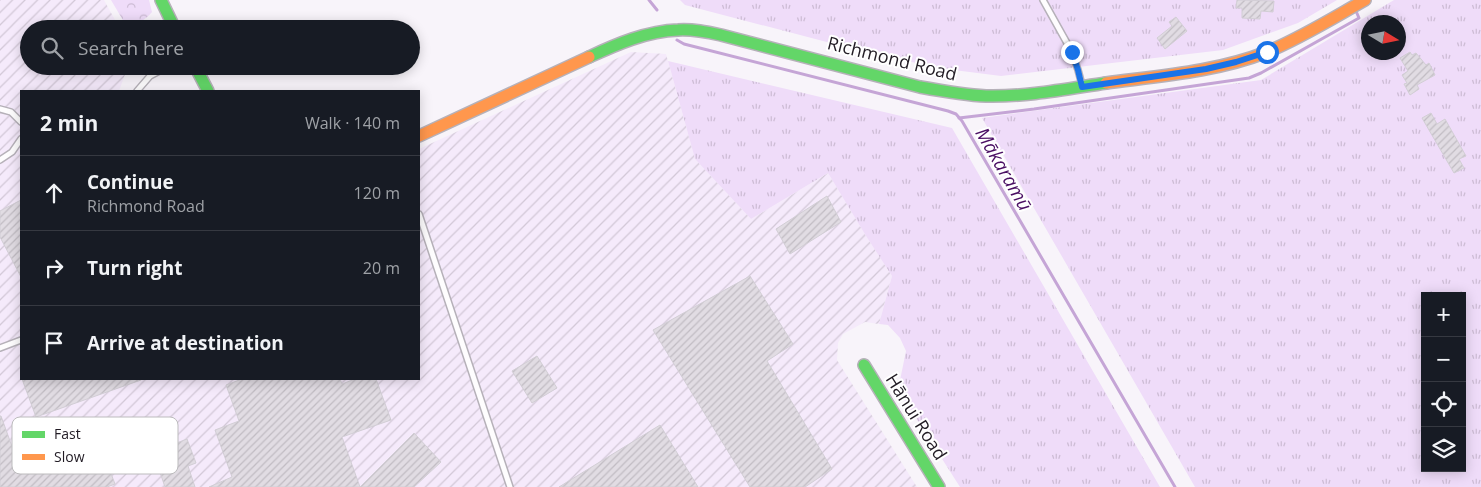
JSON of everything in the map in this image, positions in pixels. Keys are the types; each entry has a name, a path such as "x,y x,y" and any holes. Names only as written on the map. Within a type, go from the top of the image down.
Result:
{"street":[{"path":"161,0 171,20"},
{"name":"Richmond Road","path":"420,136 613,46 643,36 673,30 688,30 740,39 920,87 953,93 1005,96 1036,94 1206,69 1236,62 1267,52 1294,40 1365,0"},
{"path":"200,75 208,90"},
{"name":"Hānui Road","path":"864,365 939,487"}],"lane":[{"path":"1043,0 1072,52 1082,87"},
{"path":"138,90 152,75"},
{"path":"0,109 11,112 20,121"},
{"path":"0,160 12,152 20,140"},
{"path":"420,217 510,487"},
{"path":"0,348 20,340"}],"shaded area":[{"path":"0,0 104,0 115,20 20,20 20,75 125,75 119,90 20,90 20,380 420,380 420,149 631,52 666,54 695,159 751,219 828,173 892,276 879,324 865,322 843,334 838,343 837,360 917,487 0,487"}],"green space":[{"path":"111,0 149,0 152,12 146,18 143,20 123,20"},
{"path":"680,0 1337,0 1298,23 1223,50 1001,76 938,68 842,46 685,5"},
{"path":"1394,0 1481,0 1481,487 1195,487 982,118 1261,80 1361,20 1361,60 1406,60 1406,15 1369,15"},
{"path":"668,61 952,128 1160,487 960,487 898,390 906,351 900,338 888,325 879,324 892,276 828,173 751,219 695,159"}],"building":[{"path":"1237,0 1274,1 1273,12 1261,11 1260,19 1242,18 1242,8 1236,8"},
{"path":"1176,17 1187,31 1165,49 1157,38 1172,26 1169,22"},
{"path":"1410,52 1412,55 1416,53 1426,65 1429,63 1435,75 1417,85 1419,89 1410,95 1404,84 1407,83 1402,75 1408,71 1401,60 1406,60 1406,54"},
{"path":"1431,113 1437,124 1445,119 1466,156 1459,159 1464,168 1454,173 1422,118"},
{"path":"827,196 841,222 790,254 776,229"},
{"path":"20,201 20,275 0,237 0,211"},
{"path":"750,276 793,344 767,361 832,469 805,487 750,487 653,330"},
{"path":"537,356 557,388 532,403 512,371"},
{"path":"22,380 141,380 36,417"},
{"path":"239,380 340,380 342,384 352,380 376,380 391,420 342,437 360,487 209,487 232,477 215,430 239,421 226,385"},
{"path":"0,416 12,447 12,474 111,474 115,484 107,487 0,487"},
{"path":"660,425 698,487 559,487"},
{"path":"414,433 441,462 414,487 360,487"},
{"path":"187,439 196,463 188,466 195,487 165,487 161,474 178,474 178,442"}],"waterway":[{"name":"Mākaramū","path":"649,0 657,10"},
{"path":"959,118 1249,78 1359,18 1356,11"},
{"name":"Mākaramū","path":"677,40 684,44 956,114 962,121 1175,487"}],"traffic: fast":[{"path":"161,0 171,20"},
{"path":"589,57 621,43 655,33 689,30 721,35 920,87 961,94 986,96 1016,95 1106,83"},
{"path":"200,75 207,90"},
{"path":"864,365 939,487"}],"traffic: slow":[{"path":"1106,83 1208,69 1248,59 1317,28 1365,0"},
{"path":"420,136 589,57"}],"route":[{"path":"1072,52 1082,87 1206,69 1267,52"}]}
